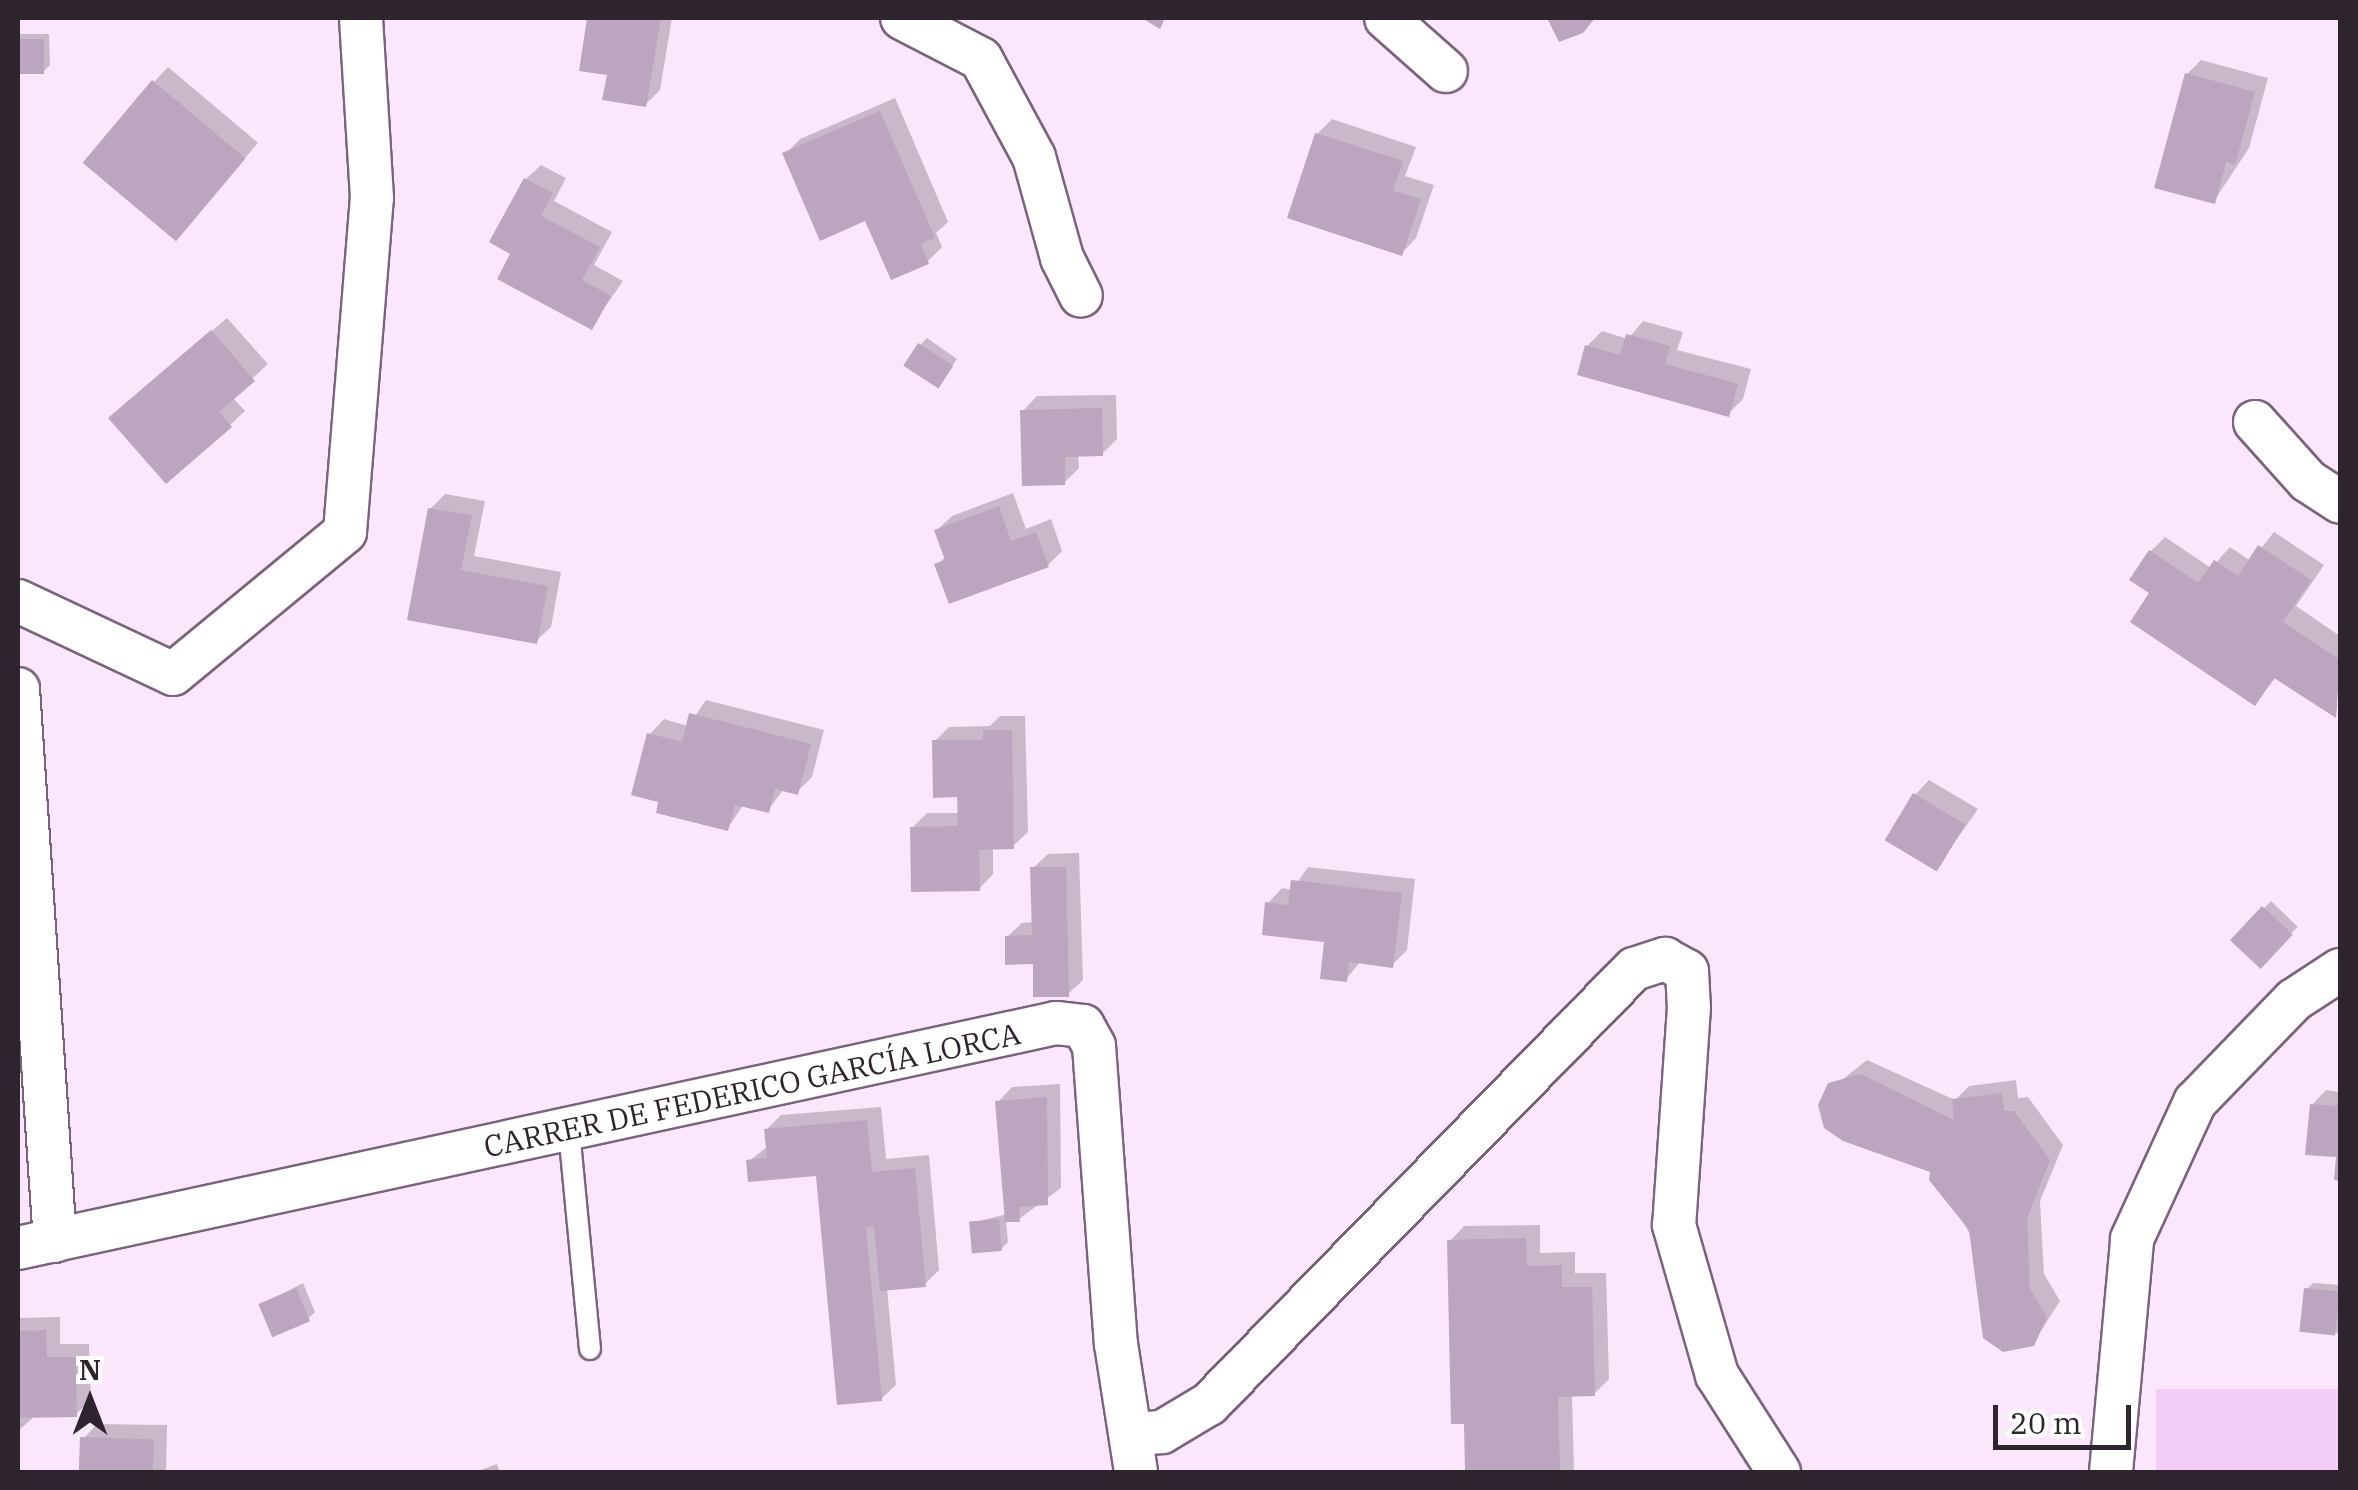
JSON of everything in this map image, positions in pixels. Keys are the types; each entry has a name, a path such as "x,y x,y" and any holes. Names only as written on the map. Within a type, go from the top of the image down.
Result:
{"street":[{"path":"18,601 173,674 345,532 372,198 361,18"},
{"path":"902,18 982,59 1034,157 1062,258 1081,296"},
{"path":"1386,18 1446,71"},
{"path":"2254,422 2308,481 2340,502"},
{"path":"18,689 36,1244"},
{"name":"CARRER DE FEDERICO GARCÍA LORCA","path":"36,1244 1056,1023 1083,1026 1094,1046 1116,1344 1134,1453 1209,1404 1634,969 1665,959 1687,972 1689,1006 1674,1225 1717,1376 1779,1472"},
{"path":"2111,1472 2132,1239 2195,1102 2294,1000 2340,970"}],"lane":[{"path":"569,1131 590,1350"}],"shaded area":[{"path":"2156,1389 2340,1389 2340,1472 2156,1472"}],"building":[{"path":"587,18 661,18 646,107 602,100 607,75 579,71"},
{"path":"1142,18 1165,18 1160,29"},
{"path":"1547,18 1595,18 1583,33 1559,42"},
{"path":"18,39 44,39 44,74 18,74"},
{"path":"2185,73 2255,92 2235,165 2226,162 2215,204 2154,188"},
{"path":"152,80 245,158 176,241 83,163"},
{"path":"880,111 935,238 921,244 929,264 891,280 865,221 820,241 782,153"},
{"path":"1315,133 1403,161 1393,191 1421,199 1402,256 1287,218"},
{"path":"524,178 553,193 541,216 600,247 582,280 611,296 592,330 497,279 510,254 489,242"},
{"path":"211,330 255,381 219,412 232,427 166,484 108,418"},
{"path":"1626,334 1670,346 1665,364 1738,384 1729,417 1577,375 1585,345 1620,355"},
{"path":"918,343 953,366 939,389 903,366"},
{"path":"1102,408 1103,456 1065,457 1065,485 1022,486 1020,410"},
{"path":"999,506 1011,541 1036,532 1049,567 949,604 934,564 945,560 934,530"},
{"path":"428,508 472,515 461,570 548,586 537,644 407,620"},
{"path":"2258,545 2311,580 2283,622 2340,660 2336,718 2274,678 2255,706 2130,622 2149,593 2129,580 2149,550 2198,583 2214,560 2238,576"},
{"path":"689,713 811,744 798,795 775,789 769,813 735,805 728,831 656,813 658,802 631,795 647,733 682,742"},
{"path":"983,730 1012,730 1014,849 979,850 980,891 911,892 910,827 958,826 957,797 933,798 932,740 983,740"},
{"path":"1913,793 1965,824 1937,872 1885,840"},
{"path":"1030,867 1066,867 1069,997 1033,997 1033,964 1005,965 1005,936 1032,935"},
{"path":"1291,880 1402,893 1393,968 1349,962 1347,982 1320,979 1324,942 1262,935 1265,902 1288,905"},
{"path":"2262,906 2293,935 2261,969 2230,940"},
{"path":"1861,1074 1954,1120 1952,1099 2002,1093 2004,1111 2014,1111 2050,1160 2027,1218 2030,1289 2047,1317 2034,1346 2003,1352 1983,1338 1969,1230 1929,1180 1930,1172 1843,1141 1824,1128 1818,1105 1828,1083"},
{"path":"1047,1097 1048,1205 1019,1207 1020,1222 1005,1222 995,1101"},
{"path":"2338,1098 2340,1181 2334,1180 2336,1157 2305,1155 2310,1104 2337,1106"},
{"path":"867,1120 872,1172 915,1168 926,1287 880,1291 874,1226 866,1227 882,1401 837,1405 816,1176 748,1182 746,1160 767,1158 764,1129"},
{"path":"999,1219 1002,1251 972,1253 969,1222"},
{"path":"1526,1238 1527,1266 1562,1265 1562,1287 1592,1287 1595,1396 1558,1397 1560,1472 1465,1472 1464,1424 1451,1424 1447,1240"},
{"path":"296,1288 310,1321 272,1337 258,1304"},
{"path":"2304,1288 2340,1292 2335,1336 2299,1332"},
{"path":"46,1330 47,1357 76,1357 77,1417 18,1418 18,1331"},
{"path":"80,1437 154,1440 153,1472 79,1472"}]}
